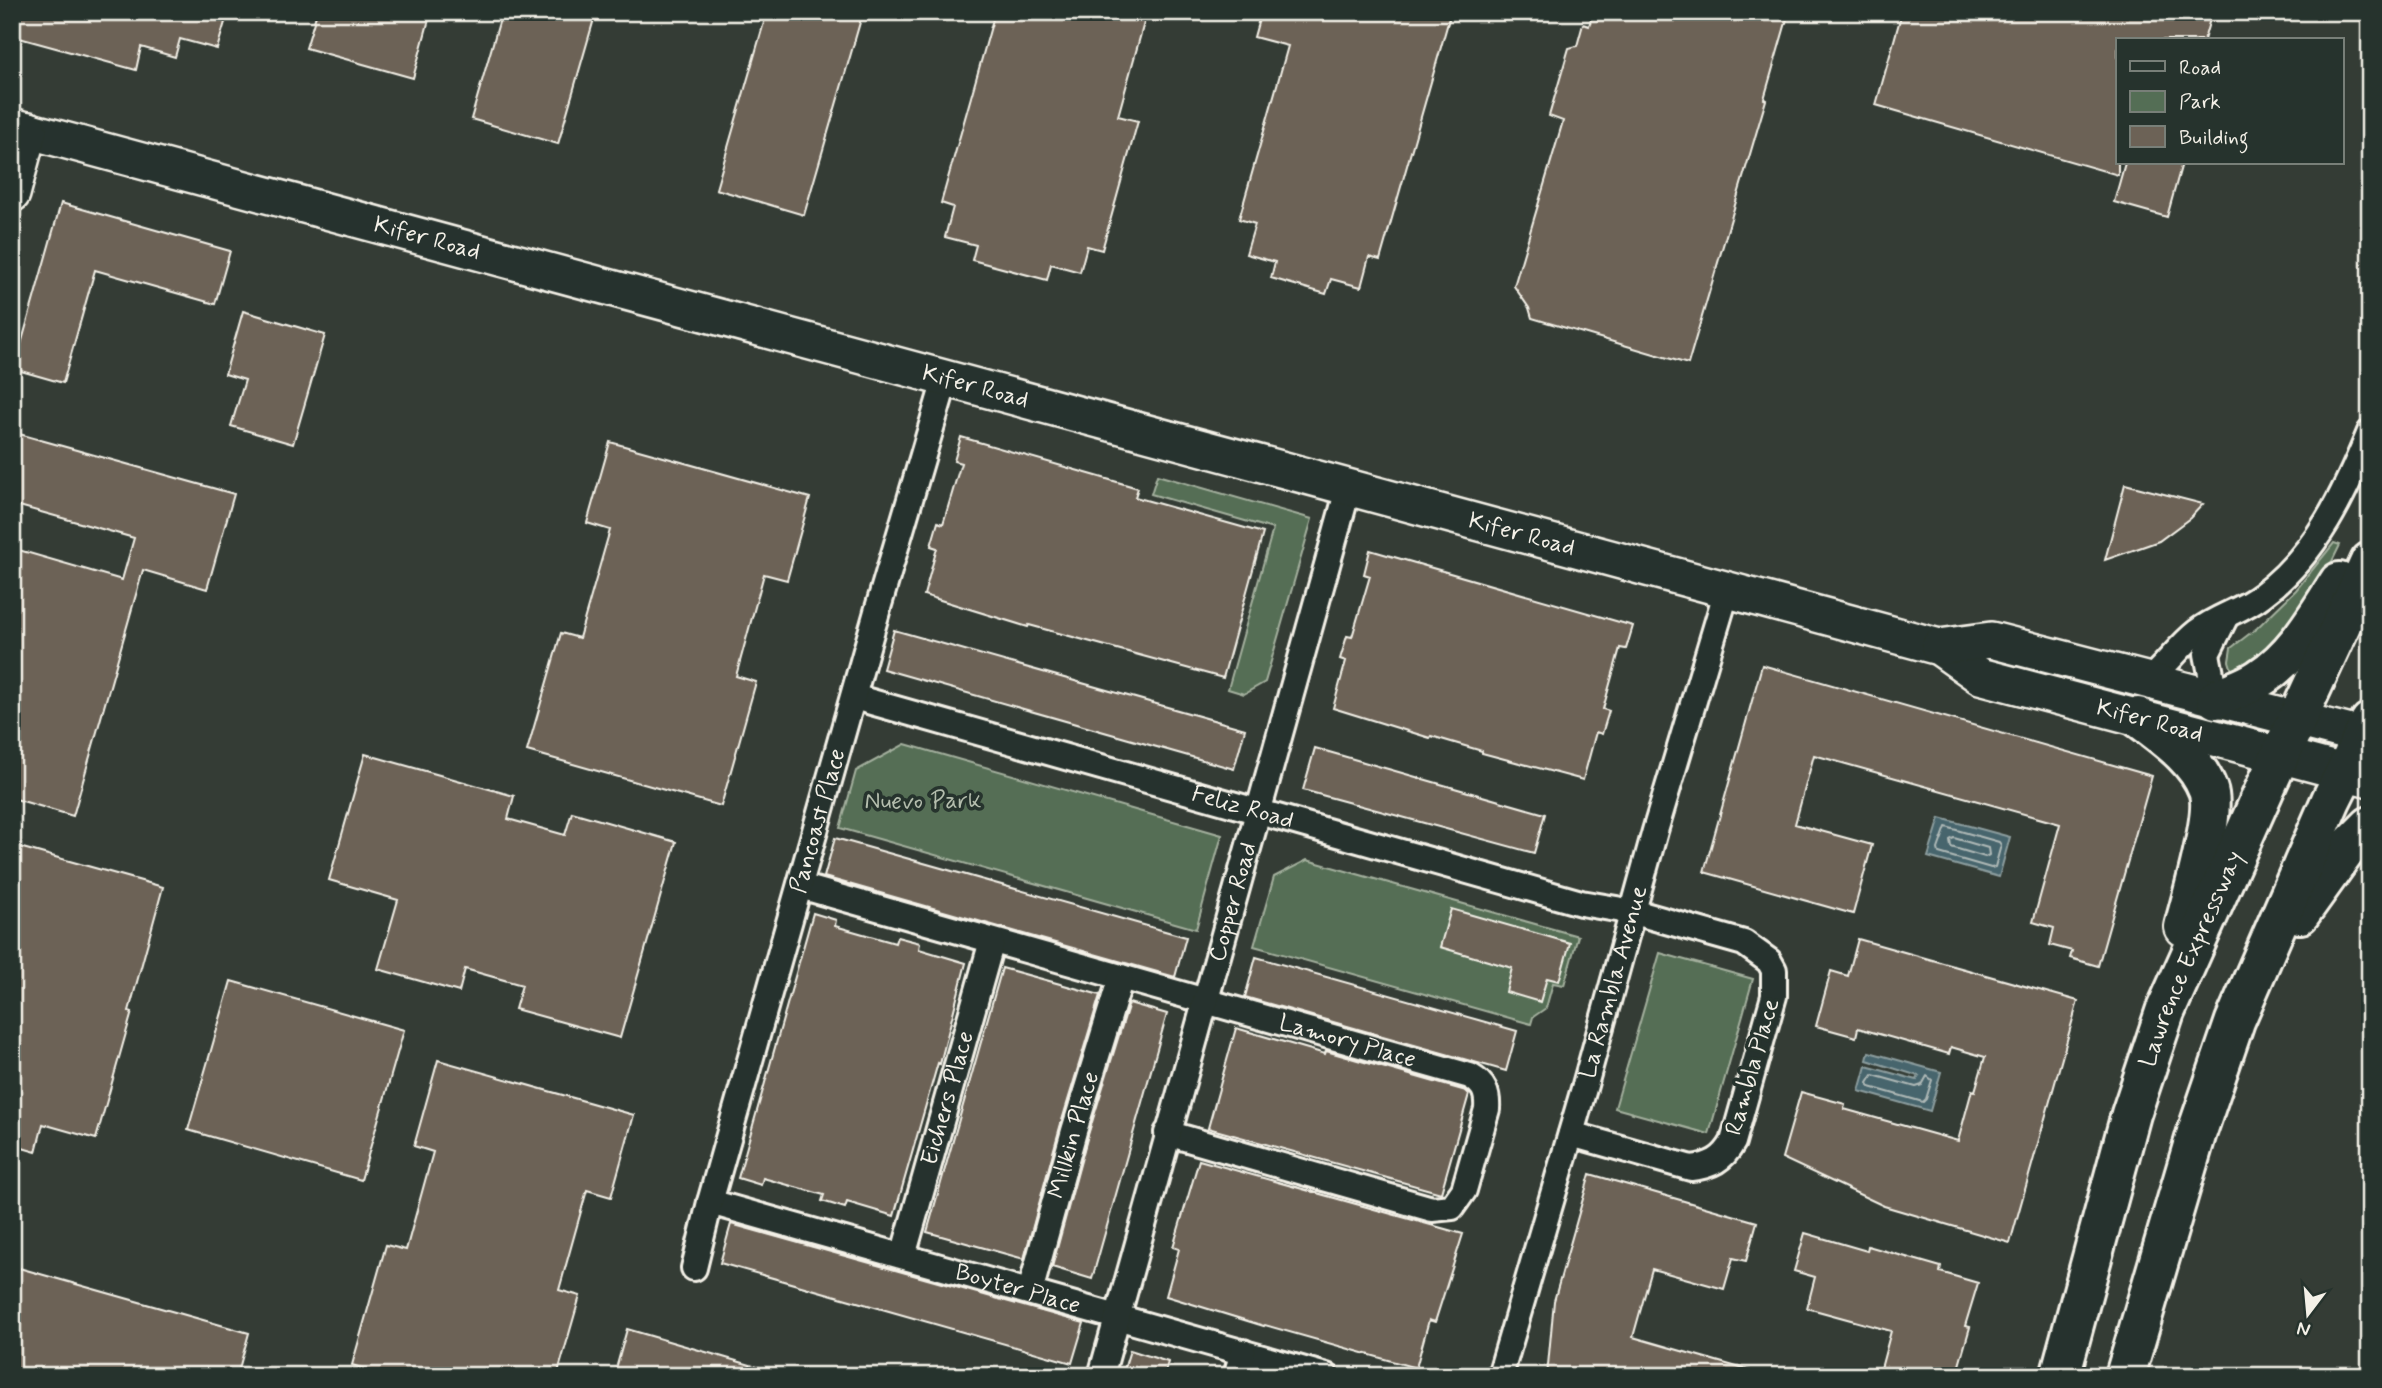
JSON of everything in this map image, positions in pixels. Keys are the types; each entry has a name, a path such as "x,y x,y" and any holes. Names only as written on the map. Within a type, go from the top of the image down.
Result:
{"highway":[{"path":"2216,699 2260,678 2282,661 2303,636 2370,537"},
{"name":"Lawrence Expressway","path":"2060,1376 2131,1114 2165,1012 2296,719 2370,562"},
{"path":"2138,717 2174,745 2200,772 2210,793 2209,821 2165,1012"},
{"path":"2125,1376 2197,1132 2235,1021 2357,775 2368,732"},
{"path":"2235,1021 2312,894 2346,850 2370,826"}],"main road":[{"path":"12,194 20,128"},
{"name":"Kifer Road","path":"20,128 1939,647 1980,676 2357,775"},
{"name":"Kifer Road","path":"1939,647 1991,640 2296,719 2368,732"}],"street":[{"name":"Pancoast Place","path":"694,1268 710,1202 946,377"},
{"path":"2148,681 2199,630 2241,610 2261,596 2304,556 2346,490 2370,432"},
{"name":"Copper Road","path":"1101,1376 1349,486"},
{"name":"La Rambla Avenue","path":"1500,1376 1727,590"},
{"path":"2216,699 2207,654 2226,616"},
{"name":"Feliz Road","path":"854,697 1581,903 1634,912"},
{"name":"Lamory Place","path":"800,886 1470,1076 1485,1088 1487,1109 1464,1190 1452,1207 1432,1209 1167,1133"},
{"name":"Rambla Place","path":"1571,1134 1691,1168 1705,1167 1717,1162 1727,1153 1737,1129 1774,996 1774,970 1769,961 1744,943 1634,912"},
{"name":"Eichers Place","path":"903,1256 992,941"},
{"name":"Millkin Place","path":"1030,1292 1074,1130 1121,977"},
{"name":"Boyter Place","path":"710,1202 1116,1317 1240,1364 1326,1376"}],"green space":[{"path":"1157,475 1312,519 1265,682 1244,694 1228,689 1273,529 1151,494"},
{"path":"2334,543 2340,545 2319,588 2278,647 2233,674 2229,661 2231,648 2257,628 2296,590"},
{"name":"Nuevo Park","path":"905,744 1222,835 1196,929 840,828 856,771"},
{"path":"1307,860 1578,936 1564,985 1553,983 1546,1008 1533,1017 1531,1024 1254,946 1274,877"},
{"path":"1660,953 1753,979 1709,1134 1615,1108"}],"water":[{"path":"1940,818 2010,837 1999,877 1928,857"},
{"path":"1869,1052 1941,1072 1930,1111 1859,1091 1866,1066 1917,1080 1919,1076 1867,1060"}],"building":[{"path":"12,12 228,12 217,49 180,39 175,57 141,47 136,70 12,36"},
{"path":"317,12 431,12 413,78 306,48"},
{"path":"502,12 596,12 558,144 471,119"},
{"path":"767,12 863,12 804,215 716,189"},
{"path":"995,12 1147,12 1118,116 1138,121 1102,250 1087,246 1080,272 1051,264 1047,280 972,260 976,245 945,237 953,207 941,203"},
{"path":"1261,12 1451,12 1380,260 1369,257 1361,287 1331,279 1326,294 1271,278 1275,262 1246,254 1255,224 1239,219 1288,46 1254,37"},
{"path":"1593,12 1789,12 1764,99 1766,100 1688,364 1532,318 1529,308 1514,286 1563,121 1549,116 1569,48 1577,46 1583,24 1589,26"},
{"path":"1902,12 2212,12 2205,38 2116,38 2118,175 1876,105"},
{"path":"2125,164 2182,164 2167,217 2114,202"},
{"path":"61,203 230,251 215,304 95,270 63,383 14,369"},
{"path":"243,311 325,335 293,444 231,426 245,380 225,374"},
{"path":"12,432 234,494 207,589 143,570 73,816 12,798 12,548 122,580 134,538 12,504"},
{"path":"961,437 1138,488 1135,497 1263,533 1223,678 1029,625 1028,627 924,595 937,548 931,546 938,522 943,524 961,463 954,461"},
{"path":"610,442 810,498 787,580 764,574 736,676 756,682 721,806 527,751 561,633 579,638 610,530 587,523"},
{"path":"2125,484 2203,504 2190,518 2159,541 2105,560"},
{"path":"1370,550 1633,626 1626,649 1620,648 1603,709 1609,711 1602,734 1596,732 1583,780 1333,708 1346,661 1340,659 1347,636 1352,637 1370,576 1364,574"},
{"path":"894,630 1245,729 1234,769 883,669"},
{"path":"1762,665 2152,776 2098,966 2070,958 2072,951 2050,945 2054,928 2033,922 2060,824 1814,755 1795,824 1872,845 1853,914 1704,872"},
{"path":"1315,748 1545,814 1534,853 1303,790"},
{"path":"365,754 514,796 508,819 565,835 572,812 676,842 620,1038 515,1009 522,985 465,969 459,992 378,969 398,900 329,880"},
{"path":"835,838 1186,937 1175,977 824,877"},
{"path":"12,845 163,887 129,1011 132,1012 96,1139 43,1124 36,1152 12,1145"},
{"path":"1451,909 1570,943 1559,981 1547,978 1540,1002 1506,992 1512,968 1440,947"},
{"path":"813,913 836,920 835,926 895,943 897,937 920,943 919,949 966,963 940,1064 938,1063 894,1216 847,1202 845,1208 822,1201 824,1195 763,1178 761,1185 738,1178"},
{"path":"1858,939 2078,1001 2010,1243 1884,1206 1782,1158 1801,1092 1845,1104 1844,1109 1958,1141 1972,1090 1975,1091 1985,1057 1951,1047 1949,1054 1858,1028 1856,1037 1816,1026 1831,971 1848,976"},
{"path":"1256,957 1517,1031 1506,1071 1245,997"},
{"path":"1002,968 1100,995 1024,1259 927,1232"},
{"path":"231,981 404,1030 361,1180 188,1130"},
{"path":"1129,1003 1167,1014 1092,1279 1052,1267 1088,1135"},
{"path":"1236,1028 1466,1091 1469,1094 1441,1193 1208,1128"},
{"path":"438,1060 634,1115 611,1197 587,1190 559,1290 580,1296 557,1376 388,1376 352,1365 386,1245 406,1250 433,1152 414,1146"},
{"path":"1199,1160 1463,1234 1435,1322 1429,1320 1416,1368 1166,1296 1179,1249 1173,1247"},
{"path":"1590,1174 1757,1222 1746,1261 1733,1258 1724,1289 1652,1269 1633,1337 1751,1371 1750,1376 1547,1376 1554,1301"},
{"path":"731,1224 1084,1323 1072,1363 720,1263"},
{"path":"1805,1233 1867,1251 1868,1246 1941,1267 1940,1272 1978,1283 1965,1326 1970,1327 1956,1376 1879,1376 1891,1331 1807,1308 1815,1277 1794,1271"},
{"path":"12,1266 249,1333 237,1376 12,1376"},
{"path":"627,1329 771,1371 771,1376 614,1376"},
{"path":"1130,1350 1168,1362 1164,1376 1122,1376"}]}
